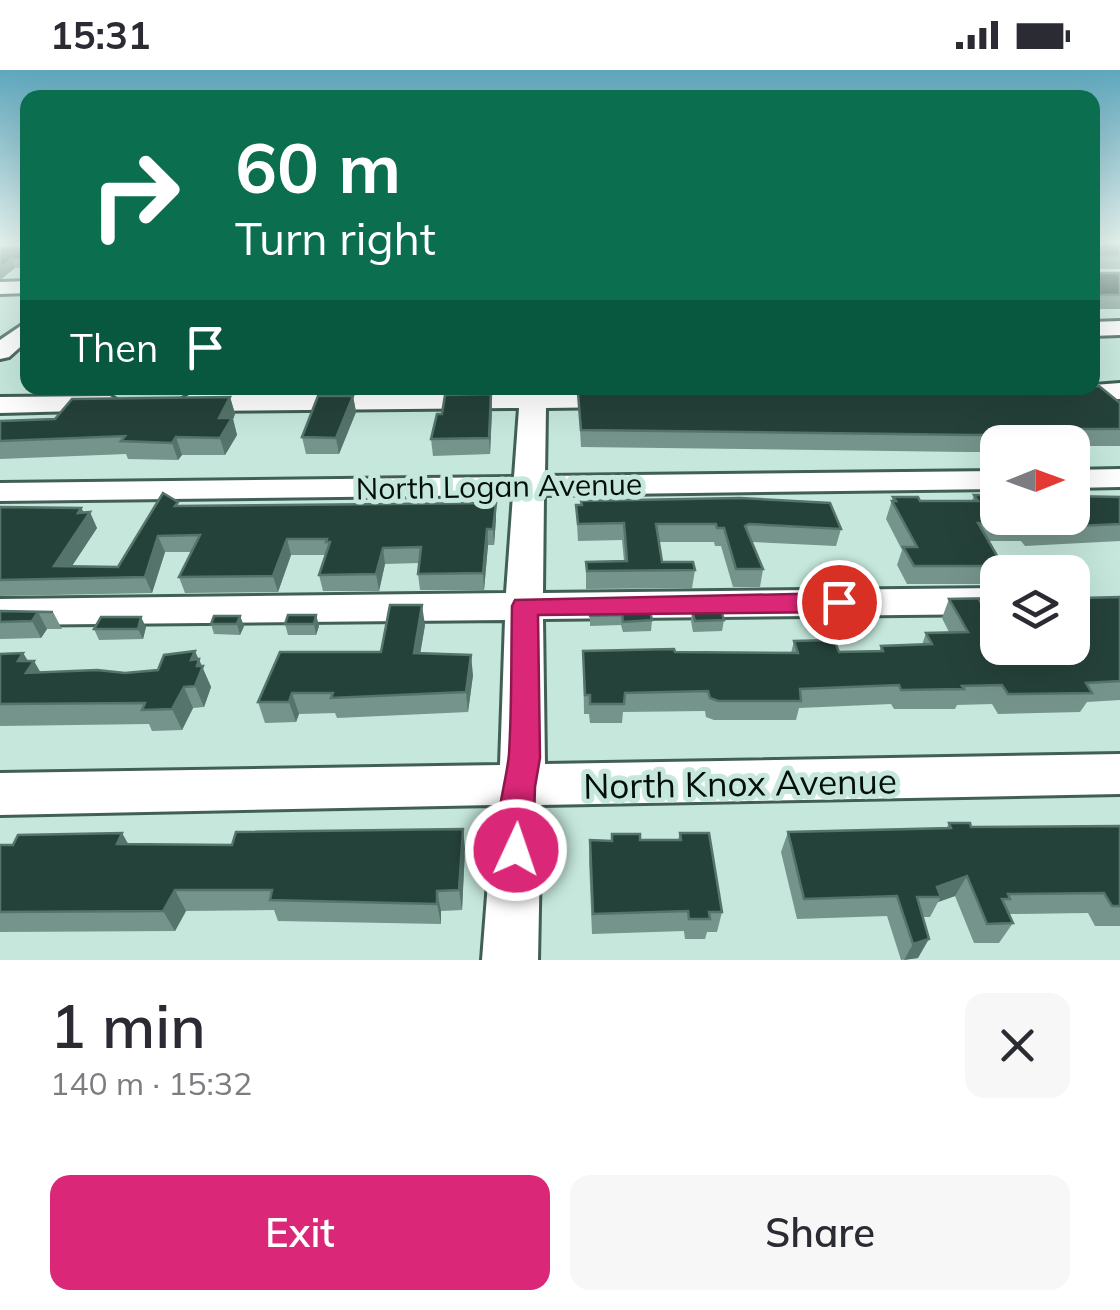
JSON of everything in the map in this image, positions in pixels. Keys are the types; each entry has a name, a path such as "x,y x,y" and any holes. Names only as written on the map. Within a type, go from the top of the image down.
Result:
{"street":[{"path":"0,405 494,395"},
{"path":"510,960 518,787 524,758 524,606 533,395"},
{"path":"564,395 656,398"},
{"path":"1090,479 1120,478"},
{"name":"North Logan Avenue","path":"0,492 980,480"},
{"path":"0,612 980,601"},
{"name":"North Knox Avenue","path":"0,794 1120,774"}],"building":[{"path":"1100,286 1120,286 1120,295 1100,295"},
{"path":"1100,387 1120,403 1120,429 1090,429 1090,425 980,425 980,435 581,430 578,395 1100,395"},
{"path":"445,395 491,395 489,438 431,439 437,414 442,414"},
{"path":"318,396 353,396 336,438 302,437"},
{"path":"230,397 219,418 232,418 220,438 176,437 172,443 121,441 125,436 0,441 0,421 55,419 72,399"},
{"path":"163,493 178,502 175,506 496,503 493,529 487,529 483,573 418,574 421,547 383,548 376,574 319,575 330,542 287,539 273,576 179,577 200,535 158,536 145,577 0,580 0,507 81,508 78,513 90,512 54,566 118,567"},
{"path":"974,495 980,495 980,535 985,535 997,555 980,555 980,566 914,566 903,547 917,547 893,497 978,501"},
{"path":"1090,496 1120,497 1120,524 1090,525"},
{"path":"740,498 830,503 841,529 749,524 745,526 763,569 736,569 724,528 717,528 716,524 656,524 662,562 693,562 695,570 587,571 586,562 627,561 624,523 578,524 576,505 582,505 581,501"},
{"path":"1120,597 1120,681 1086,683 1092,693 1008,694 1002,685 962,686 964,689 901,690 899,685 800,689 801,701 718,701 710,698 708,691 625,693 624,704 590,704 590,695 585,695 583,651 798,653 794,641 834,640 839,652 883,651 881,646 932,644 926,633 968,632 949,599 980,598 980,665 1090,665 1090,598"},
{"path":"390,605 422,605 414,653 471,655 466,692 331,698 333,693 292,693 289,702 258,702 280,652 381,652"},
{"path":"721,610 724,620 695,621 692,611"},
{"path":"0,611 53,612 38,612 32,621 0,622"},
{"path":"650,611 652,620 623,622 622,615 590,616 590,612"},
{"path":"288,615 316,615 314,624 285,624"},
{"path":"214,616 240,616 237,624 211,624"},
{"path":"101,617 141,617 138,629 94,629"},
{"path":"195,651 191,660 199,659 197,666 203,666 195,686 184,687 172,709 142,710 145,703 0,704 0,654 23,653 18,661 34,661 26,673 125,673 158,670 164,655"},
{"path":"949,823 970,823 971,827 1120,826 1120,906 1112,906 1104,893 1008,894 1010,899 1002,899 1013,923 987,924 967,876 937,887 941,897 917,897 929,939 913,944 897,896 804,899 788,832 951,828"},
{"path":"463,829 459,890 437,891 437,904 270,900 272,890 175,890 163,911 0,912 0,845 13,845 18,835 122,833 117,844 232,845 236,832"},
{"path":"680,833 709,833 722,912 709,912 710,919 689,919 688,911 593,914 590,840 612,841 612,834 640,834 640,840 681,840"}],"route":[{"path":"516,850 518,787 524,758 524,606 839,602"}]}
